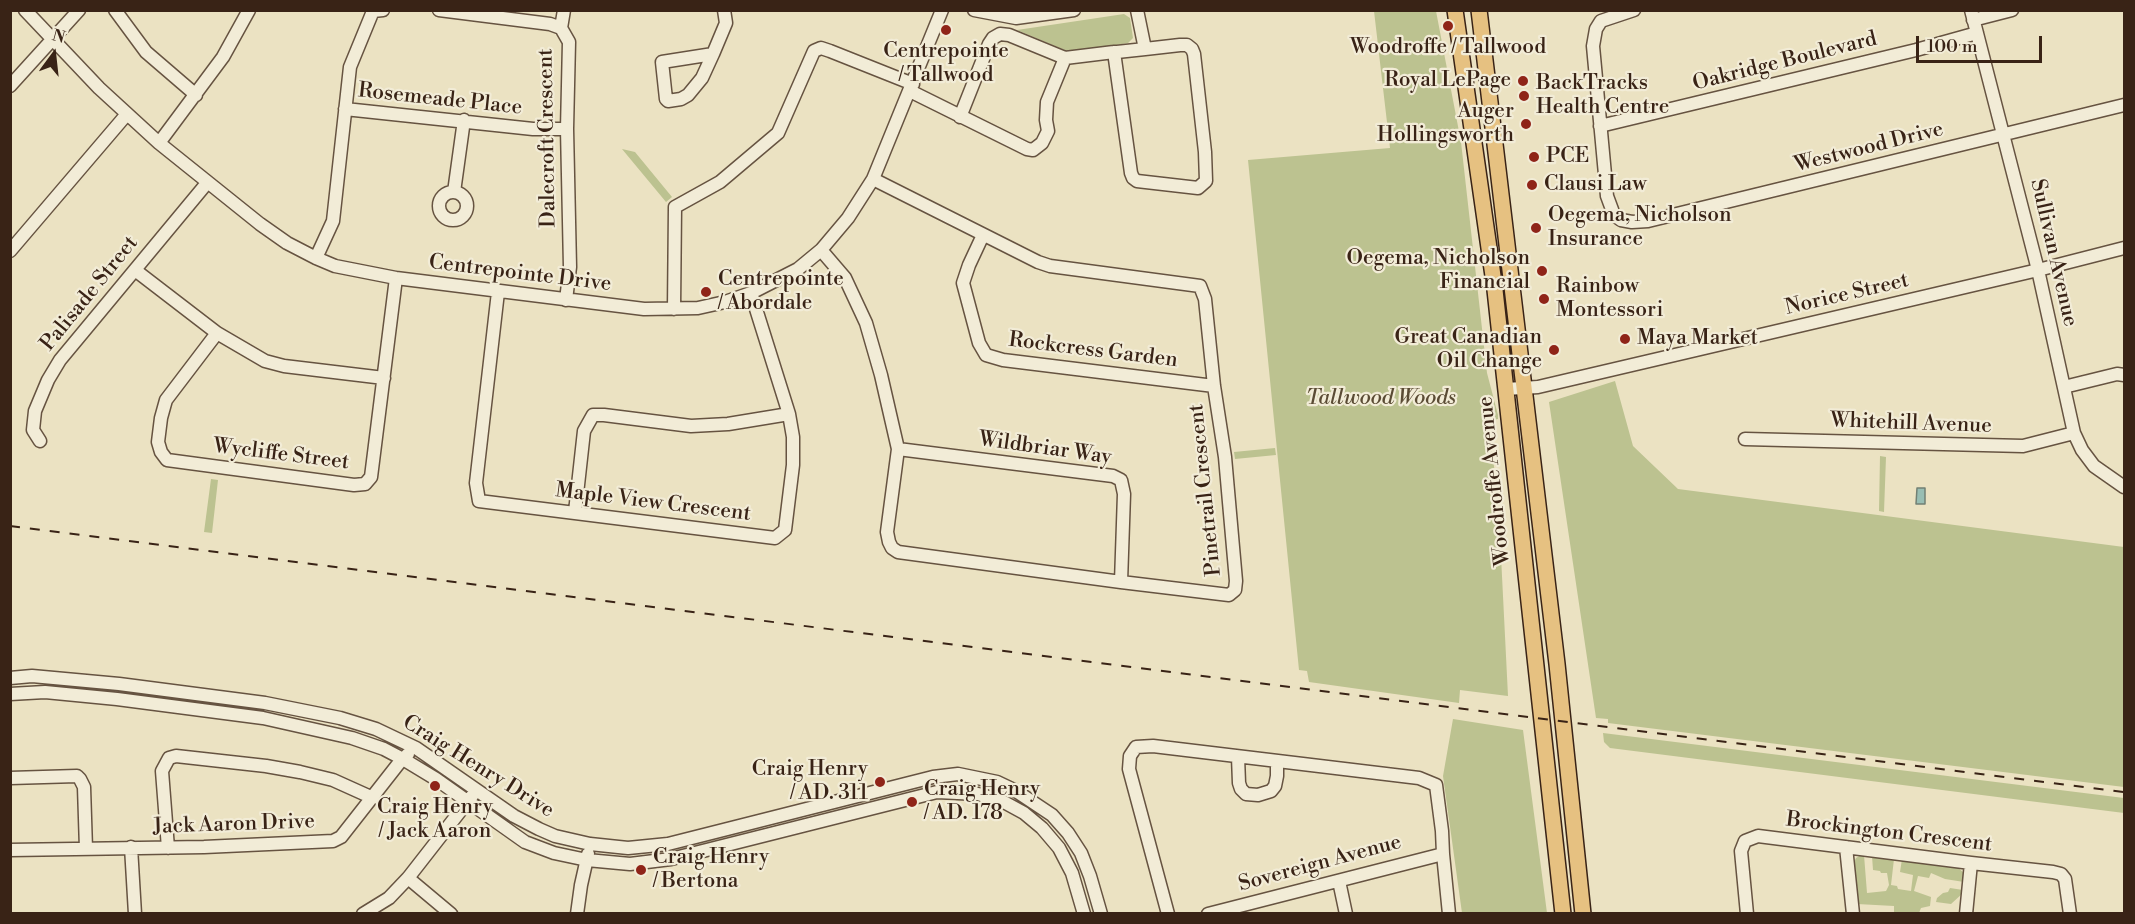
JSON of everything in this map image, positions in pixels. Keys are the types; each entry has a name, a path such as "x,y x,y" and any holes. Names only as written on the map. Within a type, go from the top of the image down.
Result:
{"main road":[{"name":"Woodroffe Avenue","path":"1455,10 1495,290 1563,914"},
{"name":"Woodroffe Avenue","path":"1479,10 1557,664 1583,914"},
{"path":"1536,665 1557,664"},
{"path":"1547,773 1568,772"}],"street":[{"name":"Centrepointe Drive","path":"25,10 127,114 159,143 278,237 315,258 335,266 396,278 644,309 674,309 716,304 751,293 798,269 821,250 848,218 873,179 942,10"},
{"path":"10,86 79,10"},
{"path":"115,10 146,52 195,95"},
{"path":"159,143 223,57 246,15 234,10"},
{"path":"315,258 333,220 350,67 373,11 383,10"},
{"name":"Dalecroft Crescent","path":"438,10 550,24 561,28 569,42 567,129 570,267 566,300"},
{"path":"561,28 564,10"},
{"path":"714,54 662,62 666,99 668,101 681,99 688,95 702,78 714,54 726,23 724,10"},
{"path":"974,10 1016,18 1074,10"},
{"path":"1137,10 1145,48"},
{"path":"1600,126 1593,46 1596,29 1601,21 1634,10"},
{"path":"1972,15 2012,10"},
{"name":"Sullivan Avenue","path":"1972,15 2038,270 2074,433 2082,450 2094,466 2124,487"},
{"name":"Oakridge Boulevard","path":"1600,126 1916,50 1977,33"},
{"path":"960,117 993,38 999,34 1009,35 1065,58 1145,48 1180,45 1192,49 1207,175 1206,181 1198,188 1137,181 1133,178 1114,52"},
{"path":"674,309 675,207 720,182 778,133 814,51 821,48 830,51 911,88 960,117 1033,150 1042,143 1048,131 1047,102 1065,58"},
{"name":"Westwood Drive","path":"1600,126 1607,196 1614,215 1632,222 1648,221 2124,105"},
{"name":"Rosemeade Place","path":"345,109 533,129 567,129"},
{"path":"10,251 127,114"},
{"path":"454,192 464,120"},
{"name":"Pinetrail Crescent","path":"821,250 845,278 866,323 881,375 898,449 887,532 889,542 898,552 1229,595 1234,590 1236,581 1225,457 1214,386 1205,298 1200,286 1050,266 983,236 873,179"},
{"name":"Palisade Street","path":"39,441 33,430 35,411 48,380 60,360 207,183"},
{"name":"Rockcress Garden","path":"983,236 963,283 979,343 986,355 1003,360 1214,386"},
{"name":"Norice Street","path":"1506,389 1538,387 2124,248"},
{"path":"135,270 218,333 265,361 284,366 384,378"},
{"name":"Wycliffe Street","path":"218,333 166,400 161,418 159,442 166,460 365,484 371,477 396,278"},
{"name":"Maple View Crescent","path":"498,292 476,483 479,501 775,538 785,531 793,465 793,437 789,414 751,293"},
{"path":"2064,387 2124,375"},
{"path":"575,512 584,431 592,415 691,426 728,424 789,414"},
{"name":"Whitehill Avenue","path":"1745,439 2023,446 2074,433"},
{"name":"Wildbriar Way","path":"898,449 1113,476 1121,480 1124,494 1121,582"},
{"name":"Craig Henry Drive","path":"10,678 32,676 120,684 265,703 340,718 376,729 416,748 514,816 539,829 555,836 591,844 628,848 668,844 933,777 958,774 997,782 1052,815 1068,833 1081,853 1101,914"},
{"name":"Craig Henry Drive","path":"10,694 45,692 74,694 263,718 352,738 384,749 403,759 436,779 525,842 554,853 587,860 630,864 671,859 937,792 978,794 1002,801 1024,813 1042,828 1059,848 1072,873 1084,914"},
{"path":"1168,914 1130,769 1130,756 1136,747 1153,746 1277,760 1419,778 1436,785 1449,914"},
{"name":"Jack Aaron Drive","path":"10,850 168,848 333,841 341,837 403,759 416,748"},
{"path":"168,848 162,771 169,758 176,756 300,772 333,780 373,798"},
{"path":"1238,757 1241,789 1246,794 1258,795 1271,791 1275,786 1277,760"},
{"path":"10,777 76,776 80,779 84,787 86,849"},
{"path":"363,914 389,898 408,879 476,790"},
{"name":"Brockington Crescent","path":"1748,914 1740,857 1745,841 1758,836 2053,872 2061,874 2066,879 2070,914"},
{"path":"578,914 581,885 591,844"},
{"path":"131,847 135,914"},
{"path":"1846,847 1853,914"},
{"name":"Sovereign Avenue","path":"1208,914 1339,881 1418,858 1443,854"},
{"path":"1966,914 1971,863"},
{"path":"408,879 451,914"},
{"path":"1339,881 1346,914"}],"green space":[{"name":"Tallwood Woods","path":"1374,11 1436,11 1461,142 1487,373 1498,415 1498,419 1488,421 1497,489 1495,491 1500,536 1508,696 1460,690 1459,703 1309,682 1307,671 1299,670 1248,160 1390,148"},
{"path":"1124,14 1130,18 1133,38 1128,43 1075,52 1067,51 1017,30"},
{"path":"622,149 635,152 672,197 666,202"},
{"path":"1615,381 1633,446 1678,489 2124,547 2124,787 1608,723 1608,719 1596,718 1549,402"},
{"path":"1275,448 1276,455 1235,459 1234,452"},
{"path":"1880,456 1886,457 1884,512 1879,511"},
{"path":"211,479 218,480 212,533 204,532"},
{"path":"1453,719 1523,730 1547,913 1462,913 1443,776"},
{"path":"1603,733 2124,798 2124,813 1610,748 1604,742"},
{"path":"1864,855 1867,893 1886,891 1889,885 1887,873 1873,870 1872,856 1894,859 1891,885 1897,886 1898,889 1911,891 1913,875 1900,872 1902,859 1956,866 1964,873 1964,882 1945,879 1931,873 1929,878 1918,876 1914,891 1931,897 1930,906 1921,908 1919,913 1894,913 1894,906 1857,904 1852,866 1856,858"},
{"path":"1950,888 1963,890 1963,893 1951,904 1936,902 1937,898 1948,892"}],"water":[{"path":"1917,488 1925,488 1925,504 1916,504"}],"railway":[{"path":"10,526 2124,792"}],"place":[{"name":"Woodroffe / Tallwood","path":"1448,26"},
{"name":"Centrepointe / Tallwood","path":"946,30"},
{"name":"Royal LePage","path":"1523,81"},
{"name":"BackTracks Health Centre","path":"1524,96"},
{"name":"Auger Hollingsworth","path":"1526,124"},
{"name":"PCE","path":"1534,157"},
{"name":"Clausi Law","path":"1532,185"},
{"name":"Oegema, Nicholson Insurance","path":"1536,228"},
{"name":"Oegema, Nicholson Financial","path":"1542,271"},
{"name":"Centrepointe / Abordale","path":"706,292"},
{"name":"Rainbow Montessori","path":"1544,299"},
{"name":"Maya Market","path":"1625,339"},
{"name":"Great Canadian Oil Change","path":"1554,350"},
{"name":"Craig Henry / AD. 311","path":"880,782"},
{"name":"Craig Henry / Jack Aaron","path":"435,786"},
{"name":"Craig Henry / AD. 178","path":"912,802"},
{"name":"Craig Henry / Bertona","path":"641,870"}]}
